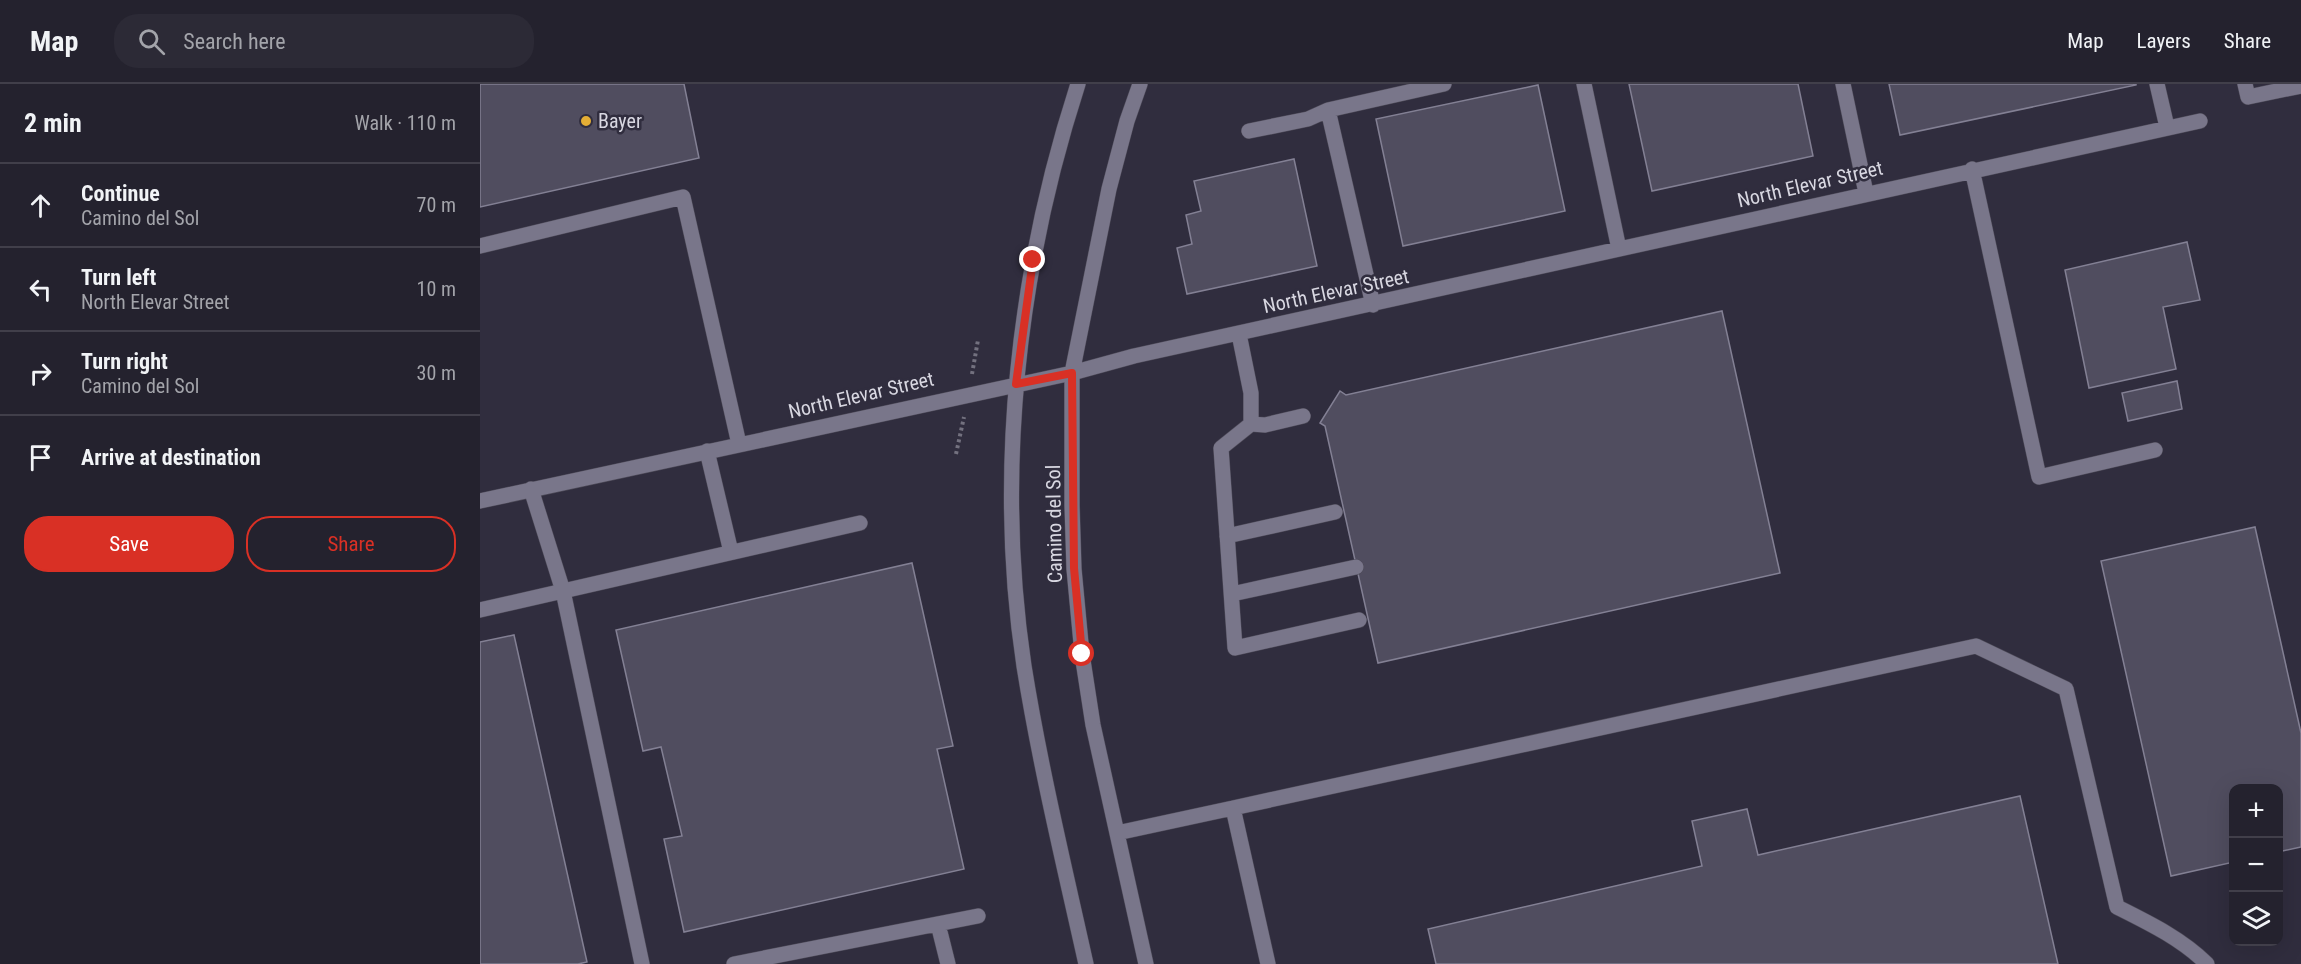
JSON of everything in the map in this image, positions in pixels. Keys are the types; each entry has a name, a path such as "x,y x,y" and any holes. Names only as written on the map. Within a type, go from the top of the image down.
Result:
{"street":[{"name":"Camino del Sol","path":"1078,84 1058,152 1033,260 1016,384 1012,443 1014,546 1024,666 1047,786 1086,964"},
{"name":"Camino del Sol","path":"1140,84 1109,189 1072,373 1072,526 1081,643 1093,725 1146,964"},
{"path":"1249,131 1308,119 1328,110 1444,84"},
{"path":"1584,84 1619,249"},
{"path":"1842,84 1866,193"},
{"path":"2157,84 2167,128"},
{"path":"2246,91 2301,86"},
{"path":"1328,110 1373,305"},
{"name":"North Elevar Street","path":"480,501 1072,373 1972,169 2200,121"},
{"path":"1972,169 2039,477 2155,450"},
{"path":"480,246 683,197 739,444"},
{"path":"1239,334 1251,393 1251,424"},
{"path":"1303,416 1264,425 1251,424 1221,448 1235,648 1359,620"},
{"path":"708,451 731,552"},
{"path":"531,489 563,591 642,964"},
{"path":"1227,536 1335,512"},
{"path":"480,610 860,523"},
{"path":"1232,594 1356,567"},
{"path":"1117,833 1976,646 2066,689 2117,907 2160,929 2195,952 2207,964"},
{"path":"1233,808 1268,964"},
{"path":"734,964 978,916"},
{"path":"938,924 948,964"}],"building":[{"name":"Bayer","path":"480,84 684,84 699,158 480,207"},
{"path":"1629,84 1798,84 1813,156 1652,191"},
{"path":"1889,84 2136,84 2136,85 1900,135"},
{"path":"1538,85 1565,211 1403,246 1376,119"},
{"path":"1294,159 1317,266 1187,294 1177,248 1192,244 1186,215 1201,211 1194,181"},
{"path":"2187,242 2200,300 2163,307 2176,369 2089,388 2065,270"},
{"path":"1722,311 1780,573 1378,663 1325,426 1320,423 1340,391 1346,395"},
{"path":"2177,381 2182,409 2128,421 2122,393"},
{"path":"2255,527 2301,733 2301,847 2283,851 2283,784 2229,784 2229,863 2171,876 2101,561"},
{"path":"912,563 953,746 937,749 964,869 684,932 664,839 682,836 661,747 643,751 616,630"},
{"path":"514,635 587,962 578,964 480,964 480,642"},
{"path":"2020,796 2058,964 1436,964 1428,929 1702,866 1692,821 1747,809 1758,855"}],"place":[{"name":"Bayer","path":"586,121"}],"route":[{"path":"1033,260 1016,384 1072,373 1074,568 1082,654"}]}
